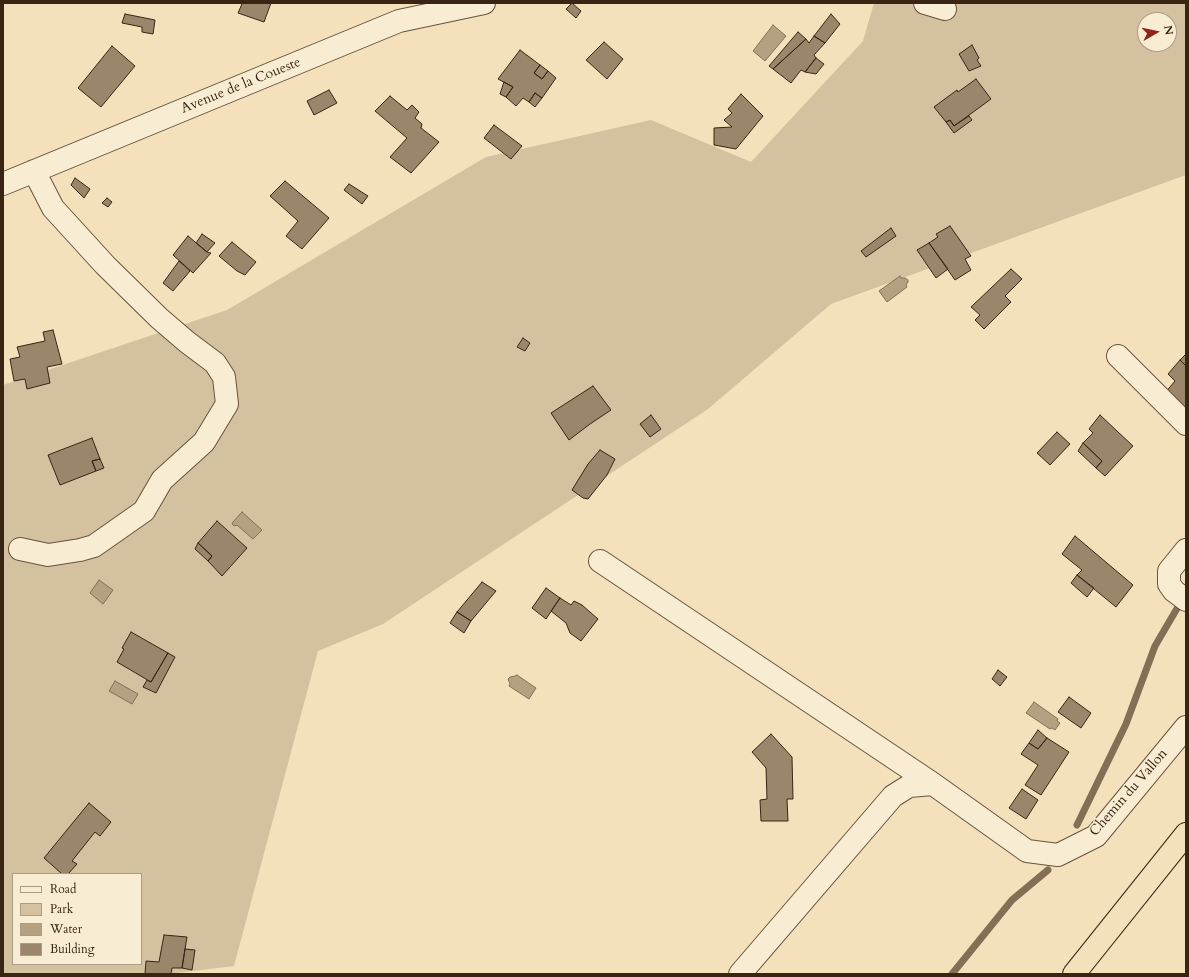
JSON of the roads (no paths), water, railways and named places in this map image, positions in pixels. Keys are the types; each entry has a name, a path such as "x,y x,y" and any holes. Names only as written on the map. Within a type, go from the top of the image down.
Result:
{"highway":[{"path":"1074,974 1186,834"}],"street":[{"name":"Avenue de la Coueste","path":"3,184 399,21 484,3"},
{"path":"20,549 48,555 80,550 94,546 144,511 162,480 204,442 227,404 224,377 214,363 159,318 105,265 53,208 34,172"},
{"path":"1118,356 1186,424"},
{"path":"1180,596 1169,584 1169,571 1186,550"},
{"name":"Chemin du Vallon","path":"600,561 933,784 1026,851 1058,855 1096,836 1186,727"},
{"path":"740,974 893,796 909,786 933,784"}],"water":[{"path":"773,25 786,36 765,61 753,51"},
{"path":"900,276 901,278 908,280 906,285 907,287 887,302 879,291"},
{"path":"242,512 262,530 253,539 237,525 234,526 232,524"},
{"path":"99,580 113,590 103,604 90,593"},
{"path":"517,675 536,688 529,699 509,686 510,684 508,679"},
{"path":"115,681 138,694 132,704 109,691"},
{"path":"1034,702 1058,719 1057,721 1060,723 1055,730 1052,728 1050,729 1026,713"}],"waterway":[{"path":"1077,825 1126,724 1155,646 1182,600"},
{"path":"952,974 1012,900 1048,870"}]}
